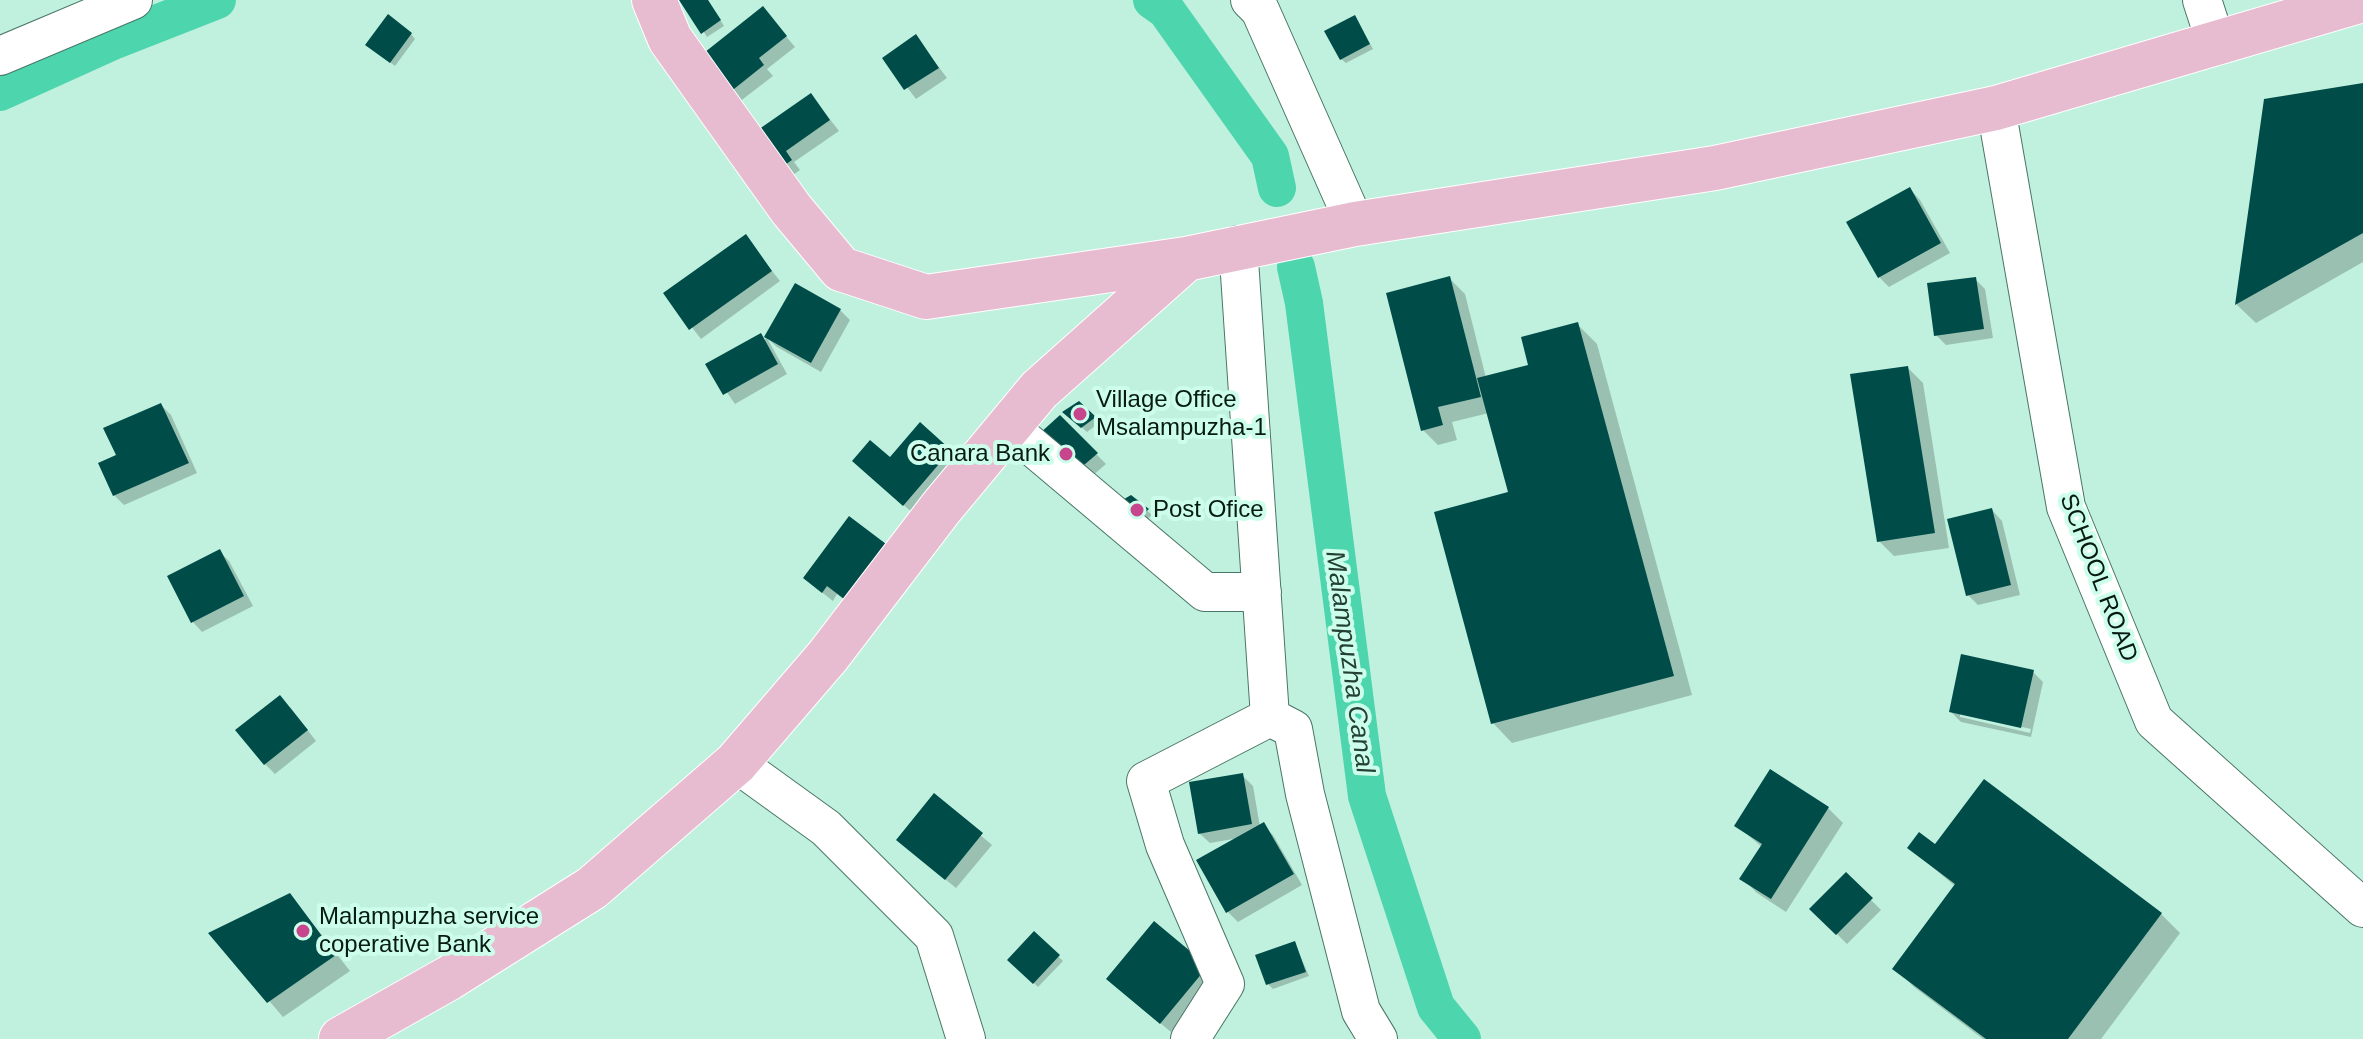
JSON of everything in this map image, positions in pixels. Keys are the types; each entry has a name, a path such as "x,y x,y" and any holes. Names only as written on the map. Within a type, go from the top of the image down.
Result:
{"main road":[{"path":"654,0 670,39 791,209 841,269 926,297 1186,259 1238,245 1355,224 1715,168 1996,108 2362,0"},
{"path":"341,1039 449,978 592,888 736,763 828,656 941,508 1039,390 1186,259"}],"street":[{"path":"0,56 133,0"},
{"path":"1250,0 1260,10 1355,224"},
{"path":"2202,0 2216,43"},
{"name":"SCHOOL ROAD","path":"1996,108 2066,507 2154,721 2363,908"},
{"path":"1238,245 1270,717"},
{"path":"1009,427 1205,592 1262,592"},
{"path":"1190,1039 1225,984 1165,845 1146,781 1270,717"},
{"path":"1270,717 1293,729 1309,807 1361,1011 1378,1039"},
{"path":"736,763 826,828 934,936 966,1039"}],"building":[{"path":"679,0 708,0 721,20 701,34"},
{"path":"763,6 787,36 759,58 764,65 719,101 690,64"},
{"path":"388,14 412,33 390,63 365,45"},
{"path":"1355,15 1370,44 1340,60 1324,31"},
{"path":"916,34 939,68 904,90 882,58"},
{"path":"2363,83 2363,233 2235,305 2264,99"},
{"path":"811,93 830,120 786,151 792,160 768,177 742,141"},
{"path":"1910,187 1941,243 1878,278 1846,222"},
{"path":"746,234 772,271 689,330 663,293"},
{"path":"1450,276 1481,397 1438,407 1443,425 1421,431 1386,293"},
{"path":"1976,277 1984,329 1934,336 1927,283"},
{"path":"795,283 841,309 811,363 764,337"},
{"path":"1578,322 1674,676 1491,724 1434,512 1508,492 1477,378 1528,365 1521,337"},
{"path":"761,333 778,364 723,395 705,364"},
{"path":"1908,366 1935,533 1877,542 1850,374"},
{"path":"1079,401 1096,417 1081,428 1062,412"},
{"path":"161,403 189,463 113,496 98,463 116,455 103,428"},
{"path":"1060,415 1098,453 1063,483 1028,444"},
{"path":"920,422 951,450 903,506 852,461 870,440 890,457"},
{"path":"1131,495 1149,509 1128,528 1114,505"},
{"path":"1992,508 2011,585 1966,596 1947,519"},
{"path":"849,516 890,547 848,602 827,586 822,593 803,578"},
{"path":"220,549 244,596 191,623 167,576"},
{"path":"1961,654 2034,670 2021,728 1949,712"},
{"path":"280,695 308,730 264,765 235,730"},
{"path":"1770,769 1829,807 1771,899 1739,879 1762,844 1734,826"},
{"path":"1243,773 1252,824 1198,834 1189,782"},
{"path":"1984,779 2162,913 2068,1039 1986,1039 1892,969 1955,884 1907,848 1919,832 1935,844"},
{"path":"934,793 983,833 945,880 896,840"},
{"path":"1264,822 1294,874 1226,913 1196,860"},
{"path":"1846,872 1873,898 1836,935 1809,909"},
{"path":"290,893 336,955 267,1003 208,933"},
{"path":"1154,921 1208,966 1160,1024 1106,979"},
{"path":"1034,931 1060,955 1033,984 1007,960"},
{"path":"1295,941 1306,972 1266,985 1255,955"}],"waterway":[{"name":"Malampuzha Canal","path":"0,92 115,40 217,0"},
{"name":"Malampuzha Canal","path":"1152,0 1166,10 1270,156 1277,188"},
{"name":"Malampuzha Canal","path":"1296,267 1304,303 1367,796 1436,1007 1462,1039"}],"place":[{"name":"Village Office Msalampuzha-1","path":"1080,414"},
{"name":"Canara Bank","path":"1066,454"},
{"name":"Post Ofice","path":"1137,510"},
{"name":"Malampuzha service coperative Bank","path":"303,931"}]}
